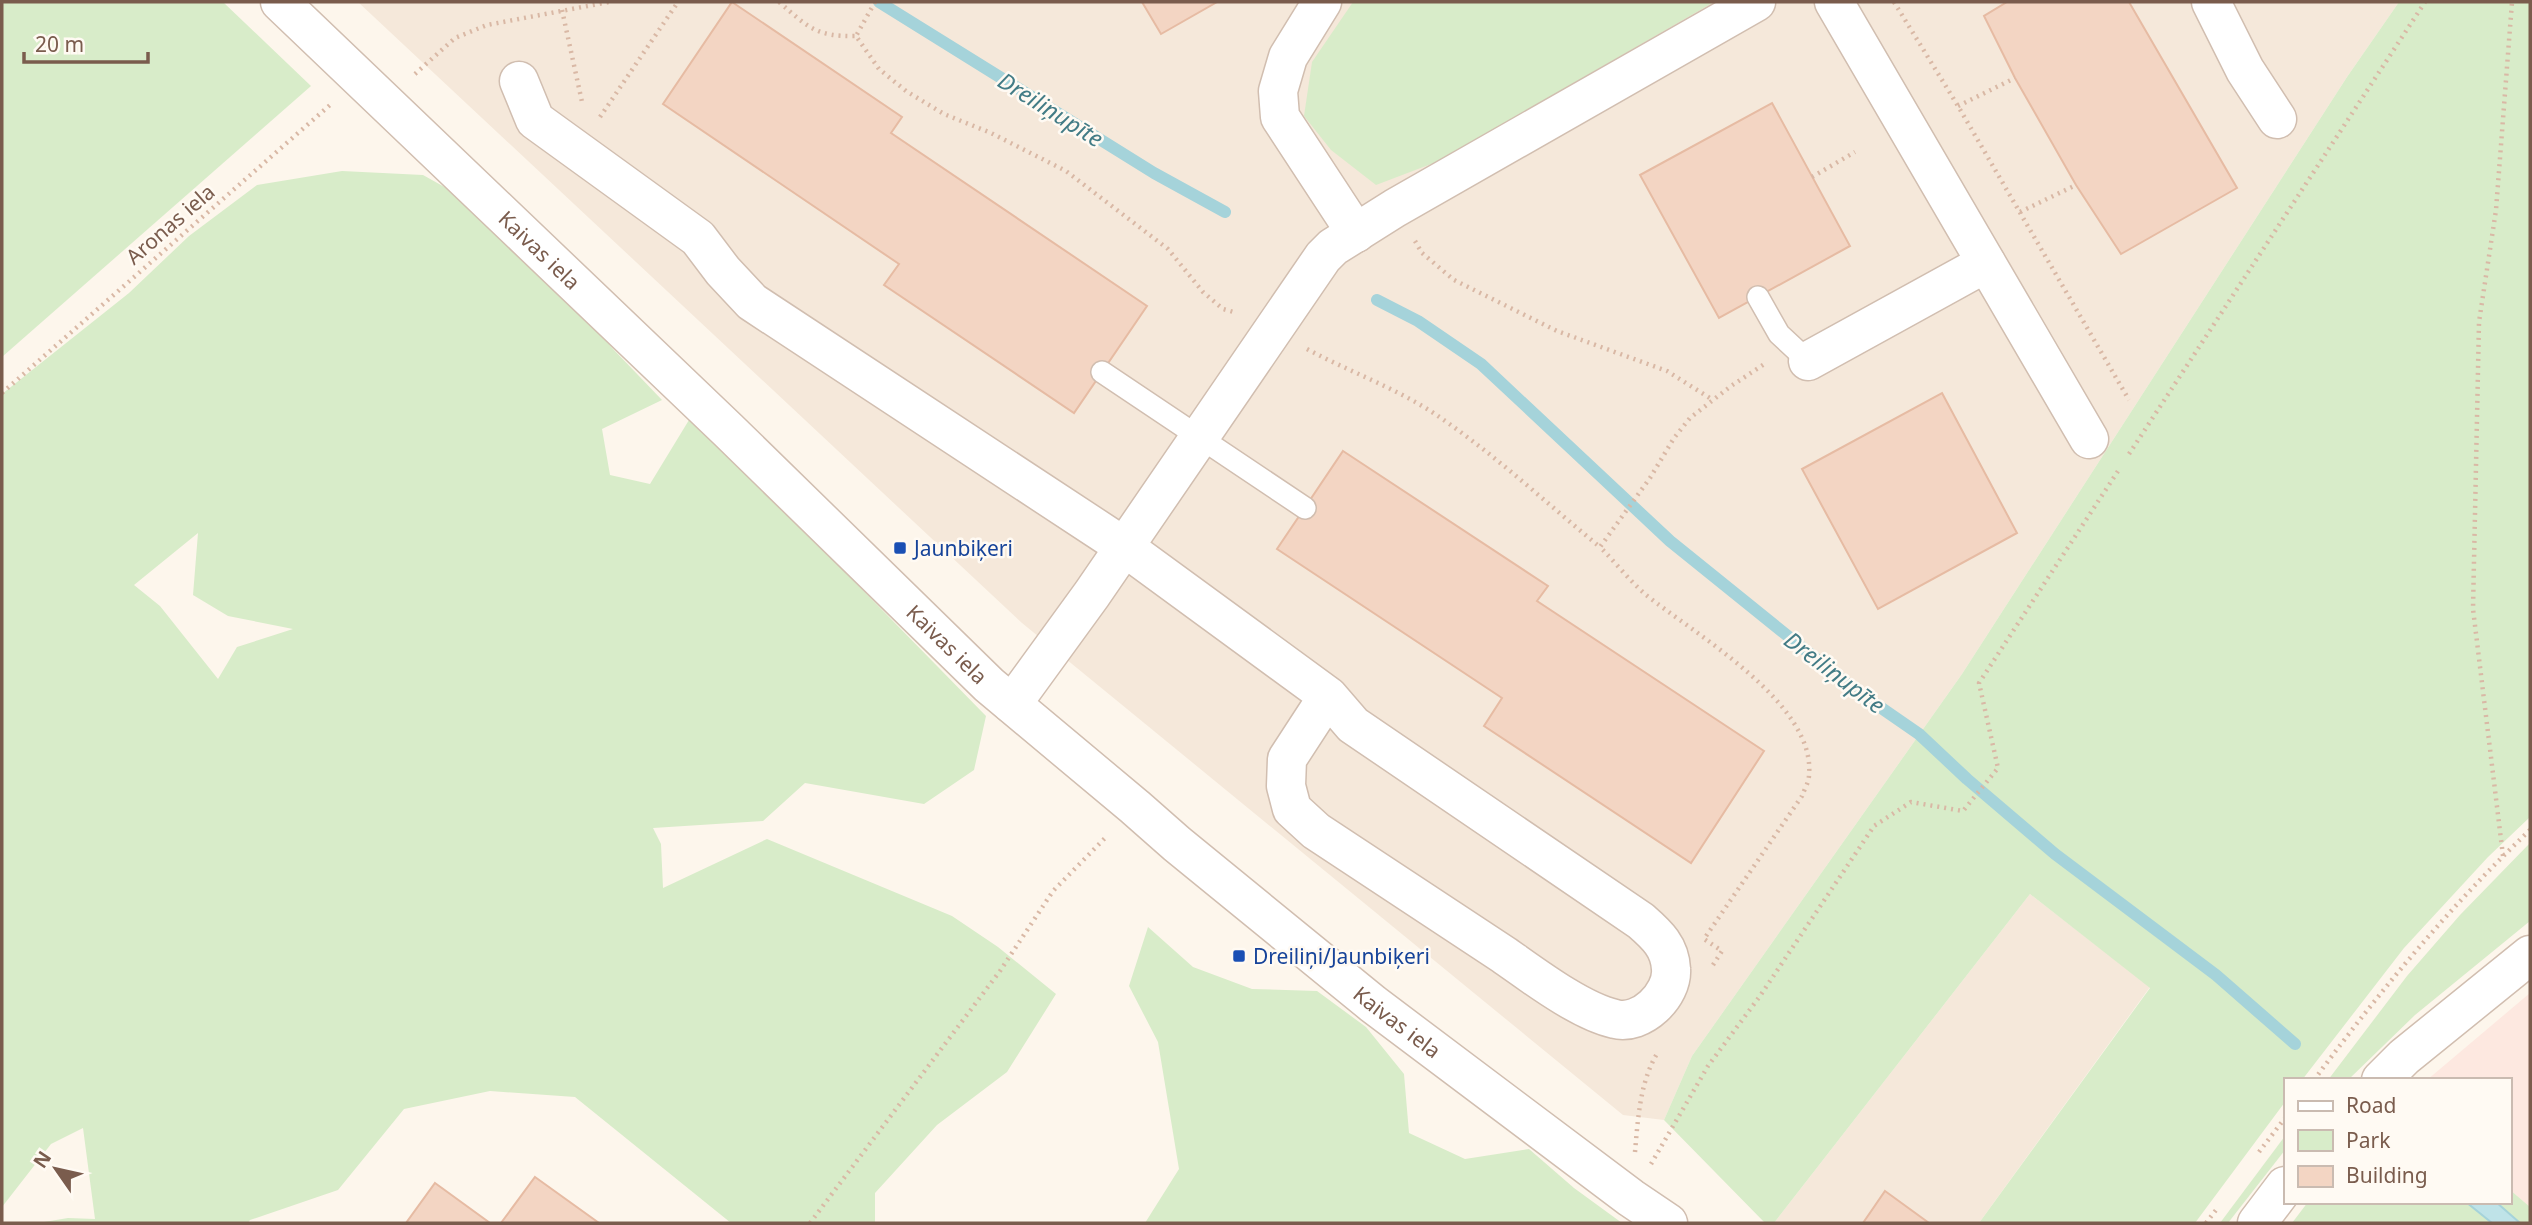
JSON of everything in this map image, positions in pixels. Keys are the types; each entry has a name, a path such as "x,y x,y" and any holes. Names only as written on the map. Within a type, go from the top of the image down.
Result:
{"street":[{"name":"Kaivas iela","path":"279,2 768,468 989,685 1177,844 1373,1004 1668,1223"},
{"path":"1322,2 1288,57 1278,91 1280,117 1356,233"},
{"path":"1012,704 1323,257 1333,247 1478,159 1756,2"},
{"path":"1834,2 2089,439"},
{"path":"2211,2 2245,70 2277,119"},
{"path":"519,81 535,120 583,142 698,238 723,271 752,302 1123,546 1328,696 1353,725 1641,921 1661,939 1670,956 1672,975 1667,990 1656,1004 1643,1015 1618,1020 1596,1012 1554,989 1316,831 1292,809 1286,786 1287,759 1328,696"},
{"path":"1808,361 1986,262"},
{"path":"2383,1078 2404,1057 2525,969"},
{"path":"2257,1223 2284,1187"}],"lane":[{"path":"1758,297 1779,334 1808,361"},
{"path":"1102,372 1305,508"}],"path":[{"name":"Aronas iela","path":"2,393 372,91 455,38 487,25 609,2"},
{"path":"583,142 678,2"},
{"path":"779,2 803,23 829,37 856,36"},
{"path":"856,36 875,2"},
{"path":"1894,2 1958,106 2129,400"},
{"path":"1631,1198 1708,1066 1760,996 1874,826 1911,802 1963,811 1998,768 1979,683 2425,2"},
{"path":"2503,856 2473,609 2479,322 2496,210 2512,2"},
{"path":"562,9 583,142"},
{"path":"856,36 879,69 906,91 944,114 991,133 1066,171 1168,249 1203,292 1223,309 1253,318 1272,331 1431,412 1471,441 1600,547 1643,592 1765,687 1793,719 1806,749 1809,775 1802,796 1704,939 1722,951 1709,970"},
{"path":"1958,106 2015,78"},
{"path":"1812,177 1855,152"},
{"path":"2020,212 2076,185"},
{"path":"1408,229 1422,253 1454,280 1557,331 1667,371 1713,400"},
{"path":"1600,547 1690,418 1777,356 1808,361"},
{"path":"810,1223 1000,971 1053,891 1135,807"},
{"path":"2316,1078 2378,995 2455,905 2530,830"},
{"path":"1631,1198 1642,1098 1649,1066 1662,1045"}],"shaded area":[{"path":"358,2 2399,2 2347,77 1962,674 1692,1056 1664,1120 1623,1115 1022,623"},
{"path":"2030,894 2150,987 1979,1223 1774,1223"},
{"path":"2530,993 2530,1207 2511,1191 2511,1078 2429,1078"}],"green space":[{"path":"2,2 223,2 311,86 2,357"},
{"path":"1353,2 1714,2 1439,161 1376,185 1331,150 1304,116 1312,62"},
{"path":"2399,2 2530,2 2530,817 2488,857 2404,948 2304,1078 2284,1078 2284,1103 2195,1223 1979,1223 2150,988 2030,894 1774,1223 1765,1223 1664,1120 1692,1056 1962,674 2347,77"},
{"path":"342,171 423,175 500,218 614,350 662,400 602,429 610,475 650,484 689,420 801,527 986,716 974,770 924,804 805,783 763,821 653,828 661,844 663,888 767,839 952,916 998,947 1056,994 1007,1072 937,1125 875,1193 875,1223 731,1223 575,1097 490,1091 404,1109 338,1190 250,1220 248,1223 2,1223 44,1222 68,1218 95,1219 83,1128 51,1144 2,1207 2,394 129,293 189,236 257,185","holes":["198,533 193,595 228,616 293,629 237,647 218,679 160,606 134,585"]},
{"path":"2530,843 2530,921 2415,1015 2350,1078 2330,1078 2407,976 2460,915"},
{"path":"1148,927 1193,967 1252,989 1317,991 1366,1027 1404,1074 1409,1133 1465,1159 1529,1149 1574,1188 1622,1223 1145,1223 1179,1169 1158,1042 1129,986"},
{"path":"2284,1137 2284,1151 2228,1223 2220,1223"},
{"path":"2511,1191 2530,1207 2530,1223 2292,1223 2306,1204 2511,1204"}],"water":[{"path":"2468,1204 2498,1204 2520,1223 2492,1223"}],"building":[{"path":"732,2 902,117 891,133 1147,306 1074,413 884,285 899,264 663,104"},
{"path":"1142,2 1217,2 1161,34"},
{"path":"2007,2 2129,2 2237,188 2121,254 2076,185 2015,78 1984,16"},
{"path":"1772,103 1850,246 1719,318 1640,175"},
{"path":"1942,393 2017,533 1878,609 1802,469"},
{"path":"1343,451 1548,586 1537,601 1764,751 1691,863 1484,726 1502,698 1277,549"},
{"path":"535,1177 599,1223 501,1223"},
{"path":"435,1183 490,1223 406,1223"},
{"path":"1885,1191 1929,1223 1863,1223"}],"waterway":[{"name":"Dreiliņupīte","path":"879,2 1154,173 1225,212"},
{"name":"Dreiliņupīte","path":"1377,300 1418,321 1481,364 1670,541 1851,687 1919,734 2055,854 2216,975 2295,1044"}],"place":[{"name":"Jaunbiķeri","path":"900,548"},
{"name":"Dreiliņi/Jaunbiķeri","path":"1239,956"}]}
